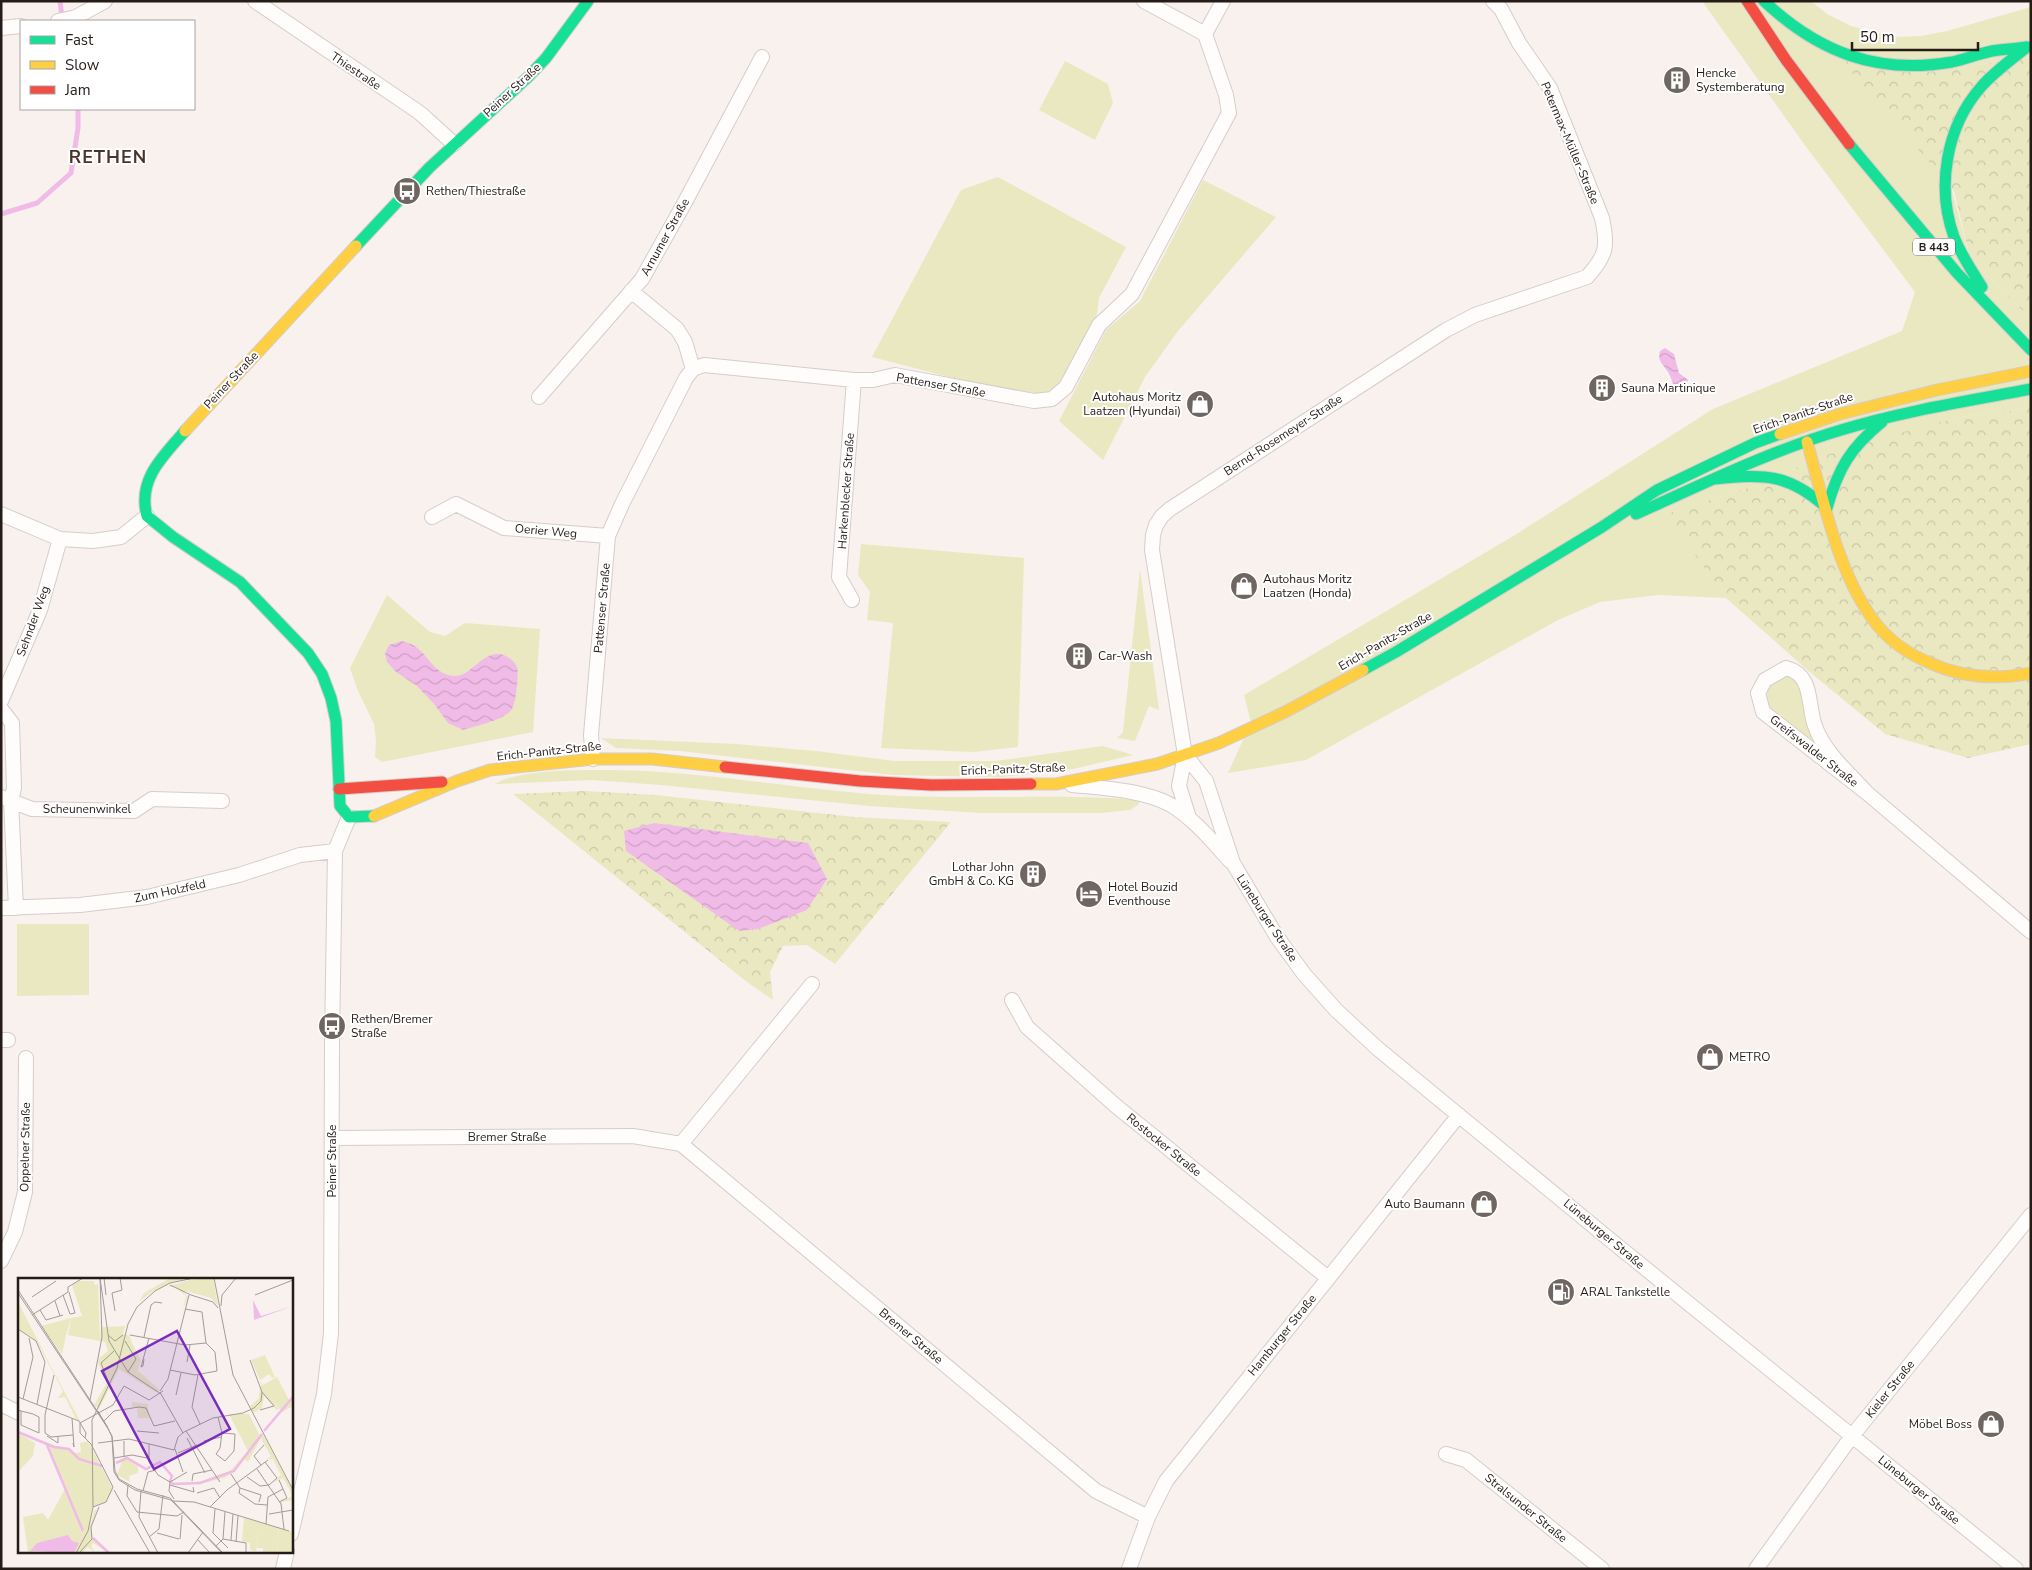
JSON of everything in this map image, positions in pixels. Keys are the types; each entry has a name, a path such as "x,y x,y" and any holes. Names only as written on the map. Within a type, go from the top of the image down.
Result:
{"street":[{"path":"62,20 76,17 105,1"},
{"name":"Thiestraße","path":"255,1 420,113 454,144"},
{"name":"Peiner Straße","path":"146,516 144,492 150,476 174,443 358,243 454,144 528,77 546,58 588,1"},
{"path":"1144,1 1205,34 1223,1"},
{"name":"Petermax-Müller-Straße","path":"1493,1 1501,9 1519,43 1550,88 1602,218 1606,238"},
{"name":"B 443","path":"1747,1 1784,58 1860,160 1960,276 2031,350"},
{"path":"1764,1 1798,32 1821,45 1845,55 1870,62 1895,65 1921,65 1953,61 1992,51 2029,46"},
{"path":"1,28 20,26"},
{"name":"Pattenser Straße","path":"593,758 591,735 608,536 622,504 686,378 693,370 704,365 854,380 873,380 895,375 1034,401 1052,399 1066,387 1099,325 1132,294 1229,113 1226,95 1205,34"},
{"path":"2011,331 1972,271 1954,238 1946,208 1945,178 1950,146 1963,114 1981,88 2003,66 2029,46"},
{"name":"Arnumer Straße","path":"539,397 642,279 686,202 762,57"},
{"name":"Bernd-Rosemeyer-Straße","path":"1184,755 1152,550 1153,535 1162,516 1238,464 1446,330 1475,314 1587,277 1598,265 1604,252 1606,238"},
{"path":"631,291 677,329 685,342 693,370"},
{"name":"Erich-Panitz-Straße","path":"349,817 372,817 457,781 490,770 593,758 652,759 860,781 931,785 1056,784 1157,764 1219,743 1285,712 1387,657 1602,527 1657,490 1705,466 1755,444 1840,414 1974,382 2031,371"},
{"name":"Harkenblecker Straße","path":"852,600 839,577 854,380"},
{"name":"Erich-Panitz-Straße","path":"1602,527 1667,501 1714,479 1842,430 1882,422 1938,407 2031,389"},
{"path":"1827,508 1835,479 1846,457 1862,437 1882,422"},
{"path":"1802,426 1843,556 1861,602 1878,627 1901,648 1927,662 1957,674 1985,678 2012,678 2031,673"},
{"path":"1714,479 1758,474 1782,479 1803,488 1827,508"},
{"name":"Oerier Weg","path":"432,517 456,504 504,528 608,536"},
{"path":"1,514 60,539 93,541 121,537 146,516 173,537 240,582 308,653 322,674 331,698 336,720 340,806 349,817"},
{"name":"Sehnder Weg","path":"1,701 40,610 60,539"},
{"name":"Greifswalder Straße","path":"1867,793 1824,743 1815,726 1804,678 1796,670 1786,668 1765,680 1758,693 1763,712 1867,793 2031,932"},
{"path":"1,709 12,723 14,788 6,799 16,908"},
{"name":"Lüneburger Straße","path":"1184,755 1180,786 1189,818"},
{"name":"Lüneburger Straße","path":"1184,755 1206,781 1233,863 1277,937 1304,974 1336,1010 1377,1048 2016,1569"},
{"name":"Erich-Panitz-Straße","path":"338,789 457,781"},
{"name":"Lüneburger Straße","path":"1056,784 1112,790 1148,797 1170,804 1189,818 1233,863"},
{"name":"Scheunenwinkel","path":"6,799 32,808 134,812 152,799 222,801"},
{"name":"Peiner Straße","path":"292,1526 297,1488 324,1394 331,1333 335,851 349,817"},
{"name":"Zum Holzfeld","path":"1,908 80,905 147,897 239,875 300,855 335,851"},
{"path":"681,1144 812,984"},
{"name":"Rostocker Straße","path":"1012,1000 1027,1027 1116,1106 1328,1278"},
{"name":"Oppelner Straße","path":"1,1261 15,1232 25,1192 26,1058"},
{"name":"Hamburger Straße","path":"1129,1569 1148,1517 1166,1481 1460,1115"},
{"name":"Bremer Straße","path":"332,1138 632,1136 681,1144 1096,1491 1148,1517"},
{"name":"Kieler Straße","path":"1756,1569 1852,1436 2031,1215"},
{"path":"2,1406 18,1413"},
{"name":"Stralsunder Straße","path":"1446,1454 1466,1460 1602,1569"},
{"path":"283,1569 287,1552"}],"green space":[{"path":"1702,1 1811,1 1827,14 1851,26 1894,37 1921,36 1947,31 2031,7 2031,57 1921,73 1970,258 2031,319 2031,379 2023,410 1960,417 1818,458 1764,483 1667,514 1726,598 1658,595 1600,602 1558,620 1306,760 1228,773 1251,722 1244,695 1515,535 1713,409 1902,331 1915,292 1804,144"},
{"path":"2031,57 2031,319 1970,258 1954,191 1842,61 1921,73"},
{"path":"1065,61 1108,84 1113,103 1095,140 1039,110"},
{"path":"998,177 1126,247 1099,298 1096,322 1063,386 1050,395 1027,397 872,357 961,190"},
{"path":"1203,180 1276,217 1178,331 1145,377 1103,460 1059,421 1106,330 1140,301"},
{"path":"2031,379 2031,744 1968,758 1885,734 1812,674 1726,598 1666,514 1764,483 1818,458 1866,442 1960,417 2023,410"},
{"path":"861,544 1024,558 1018,747 973,752 881,748 893,623 867,620 870,592 858,575"},
{"path":"1140,569 1159,710 1149,706 1135,741 1117,738 1123,732"},
{"path":"387,595 430,632 445,636 465,623 540,629 533,732 382,762 375,757 374,724 358,691 350,668"},
{"path":"1796,670 1815,726 1814,740 1796,737 1763,712 1765,680"},
{"path":"601,738 736,744 816,751 895,761 996,761 1103,746 1133,755 1073,769 1002,777 893,775 680,751 616,748"},
{"path":"567,770 610,770 720,777 828,790 901,796 1080,797 1140,800 1138,805 1130,810 1101,813 982,813 869,806 592,780 495,784 519,775 534,773"},
{"path":"585,791 656,795 854,817 951,822 835,964 807,945 783,946 770,972 773,1000 747,982 513,794"},
{"path":"17,924 89,924 89,995 17,996"}],"water":[{"path":"1665,348 1674,354 1679,373 1688,380 1686,386 1680,390 1674,388 1669,374 1660,360 1660,351"},
{"path":"402,641 412,644 436,668 447,675 461,675 493,654 501,654 507,657 514,662 518,671 516,695 512,709 497,719 463,730 448,723 417,686 396,672 387,662 385,653 389,645"},
{"path":"654,823 808,843 827,879 807,910 758,929 739,931 626,851 624,831"}],"waterway":[{"path":"60,1 62,18"},
{"path":"1,214 37,203 71,173 78,128 78,110"}],"traffic: fast":[{"path":"356,246 429,168 528,77 546,58 588,1"},
{"path":"1764,1 1785,19 1827,46 1850,56 1874,62 1899,65 1925,65 1952,62 1992,51 2026,47"},
{"path":"1982,287 1954,237 1946,198 1945,178 1948,158 1959,120 1969,103 1991,76 2027,47"},
{"path":"1849,144 1957,273 2031,350"},
{"path":"1636,514 1763,458 1815,438 1864,423 1912,412 2031,389"},
{"path":"1827,508 1836,482 1853,450 1882,422"},
{"path":"185,431 161,459 149,480 145,503 147,516 173,537 240,582 308,653 322,674 331,698 336,721 340,806 349,817 374,816"},
{"path":"1363,670 1602,527 1657,490 1755,443 1780,434"},
{"path":"1714,479 1747,476 1775,478 1800,488 1827,508"}],"traffic: slow":[{"path":"185,431 356,246"},
{"path":"1780,434 1840,414 1937,390 2031,371"},
{"path":"1807,442 1826,513 1842,562 1864,606 1883,632 1902,648 1916,656 1955,672 1992,677 2031,673"},
{"path":"1031,784 1056,784 1157,764 1219,743 1285,712 1363,670"},
{"path":"374,816 457,781 490,770 593,759 652,759 725,767"}],"traffic: jam":[{"path":"1747,1 1786,60 1849,144"},
{"path":"725,767 860,781 931,785 1031,784"},
{"path":"339,789 442,782"}],"place":[{"name":"Hencke Systemberatung","path":"1677,80"},
{"name":"Rethen/Thiestraße","path":"407,191"},
{"name":"Sauna Martinique","path":"1602,388"},
{"name":"Autohaus Moritz Laatzen (Hyundai)","path":"1200,404"},
{"name":"Autohaus Moritz Laatzen (Honda)","path":"1244,586"},
{"name":"Car-Wash","path":"1079,656"},
{"name":"Lothar John GmbH & Co. KG","path":"1033,874"},
{"name":"Hotel Bouzid Eventhouse","path":"1089,894"},
{"name":"Rethen/Bremer Straße","path":"332,1026"},
{"name":"METRO","path":"1710,1057"},
{"name":"Auto Baumann","path":"1484,1204"},
{"name":"ARAL Tankstelle","path":"1561,1292"},
{"name":"Möbel Boss","path":"1991,1424"}],"district":[{"name":"RETHEN","path":"108,157"}]}
